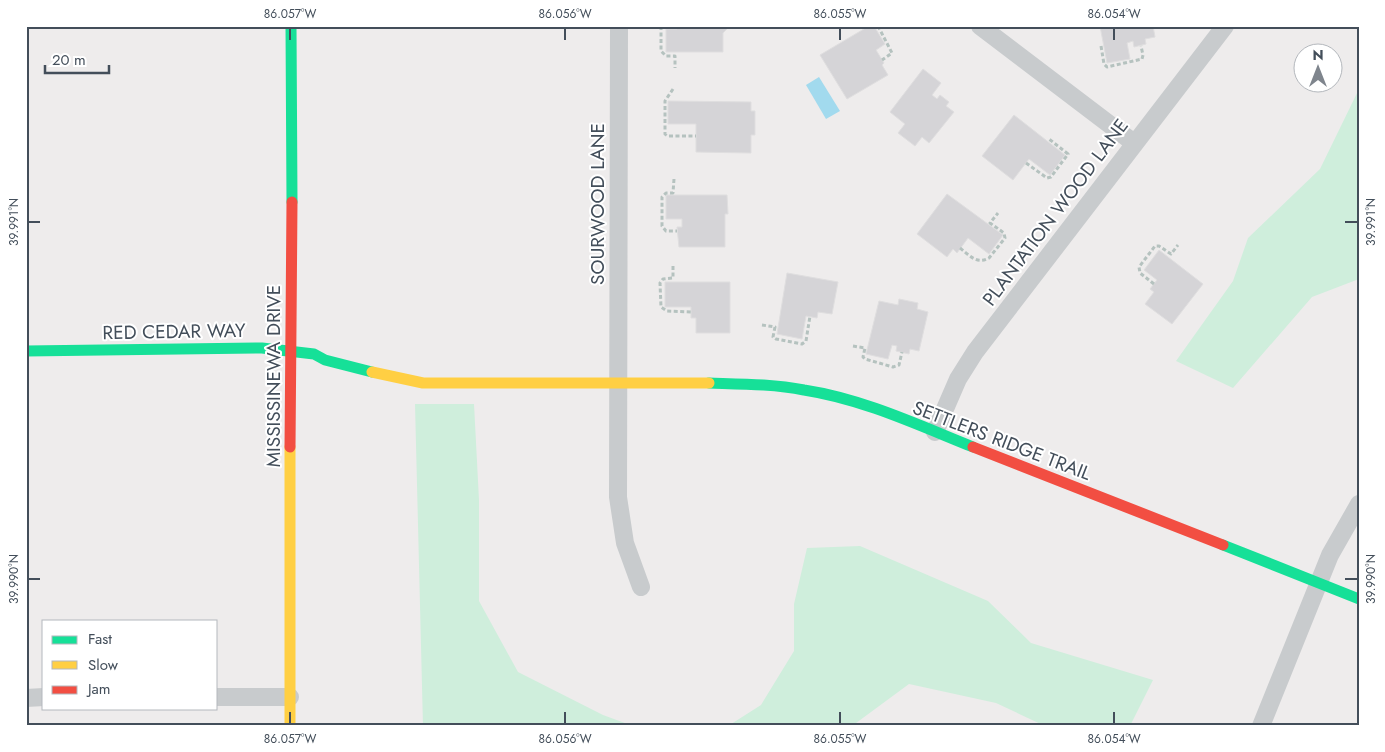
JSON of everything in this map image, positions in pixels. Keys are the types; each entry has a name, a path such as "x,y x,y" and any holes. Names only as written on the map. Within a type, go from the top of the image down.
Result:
{"street":[{"name":"MISSISSINEWA DRIVE","path":"290,726 291,26"},
{"name":"SOURWOOD LANE","path":"619,26 618,497 625,543 641,587"},
{"path":"980,26 1134,143"},
{"name":"PLANTATION WOOD LANE","path":"935,432 955,386 975,352 1225,26"},
{"name":"RED CEDAR WAY","path":"26,351 262,348 314,354 325,360 389,377 422,383 617,382"},
{"name":"SETTLERS RIDGE TRAIL","path":"617,382 731,384 794,388 848,400 935,432 1359,599"},
{"path":"1262,726 1330,555 1359,504"},
{"path":"26,698 42,697"},
{"path":"218,697 290,697"}],"path":[{"path":"662,26 661,51 666,56 675,56 675,68"},
{"path":"878,26 892,53 882,60"},
{"path":"1101,46 1104,64 1107,67 1142,59 1141,46"},
{"path":"673,90 665,101 665,134 668,136 696,136"},
{"path":"1026,163 1047,178 1051,177 1068,154 1049,140"},
{"path":"674,180 673,193 666,193 662,197 662,226 666,230 677,230"},
{"path":"960,248 977,260 989,258 1005,238 1004,233 990,223 998,213"},
{"path":"1154,284 1140,273 1139,267 1155,246 1159,246 1171,254 1178,245"},
{"path":"672,266 672,278 664,279 660,283 661,307 667,311 691,312"},
{"path":"762,325 775,327 773,337 776,340 802,344 806,341 810,316"},
{"path":"853,346 865,348 863,357 865,360 893,367 899,365 902,352"}],"green space":[{"path":"1359,89 1359,279 1312,297 1233,388 1176,361 1233,281 1248,238 1320,169"},
{"path":"415,404 474,404 479,500 479,601 518,672 603,715 633,726 423,726"},
{"path":"860,546 988,601 1031,643 1153,680 1130,726 1045,726 996,703 909,684 852,726 728,726 761,705 794,651 794,604 807,548"}],"water":[{"path":"819,77 840,111 826,119 806,85"}],"building":[{"path":"677,26 727,26 723,33 723,52 666,52 666,29 677,29"},
{"path":"869,26 874,26 885,44 876,50 884,63 882,65 888,75 847,99 820,55"},
{"path":"1100,26 1153,26 1155,37 1145,39 1146,44 1134,47 1133,41 1127,43 1130,59 1107,63"},
{"path":"923,69 941,83 932,95 937,99 940,95 949,102 946,106 954,112 929,143 922,137 915,146 898,133 905,124 890,112"},
{"path":"668,101 751,102 751,111 755,111 755,135 751,135 751,153 696,152 696,124 668,124"},
{"path":"1014,115 1065,155 1050,175 1029,159 1013,180 982,156"},
{"path":"947,194 1003,235 989,254 968,238 957,253 953,249 947,257 917,234"},
{"path":"666,195 727,195 728,214 725,214 725,247 679,247 677,227 682,227 682,219 666,219"},
{"path":"1159,250 1203,284 1172,324 1145,304 1154,292 1150,289 1157,280 1144,270"},
{"path":"787,273 838,282 832,314 818,312 817,318 806,316 802,339 777,334"},
{"path":"665,282 730,282 730,333 696,333 696,318 691,318 691,307 665,307"},
{"path":"899,299 918,303 917,309 928,312 919,351 910,349 909,354 896,351 897,346 892,345 888,359 866,354 879,301 898,305"}],"traffic: fast":[{"path":"291,26 292,202"},
{"path":"26,351 262,348 314,354 325,360 372,372"},
{"path":"709,383 792,388 826,394 869,406 973,447"},
{"path":"1223,545 1359,599"}],"traffic: slow":[{"path":"372,372 423,383 709,383"},
{"path":"290,447 290,726"}],"traffic: jam":[{"path":"290,447 292,202"},
{"path":"973,447 1223,545"}]}
